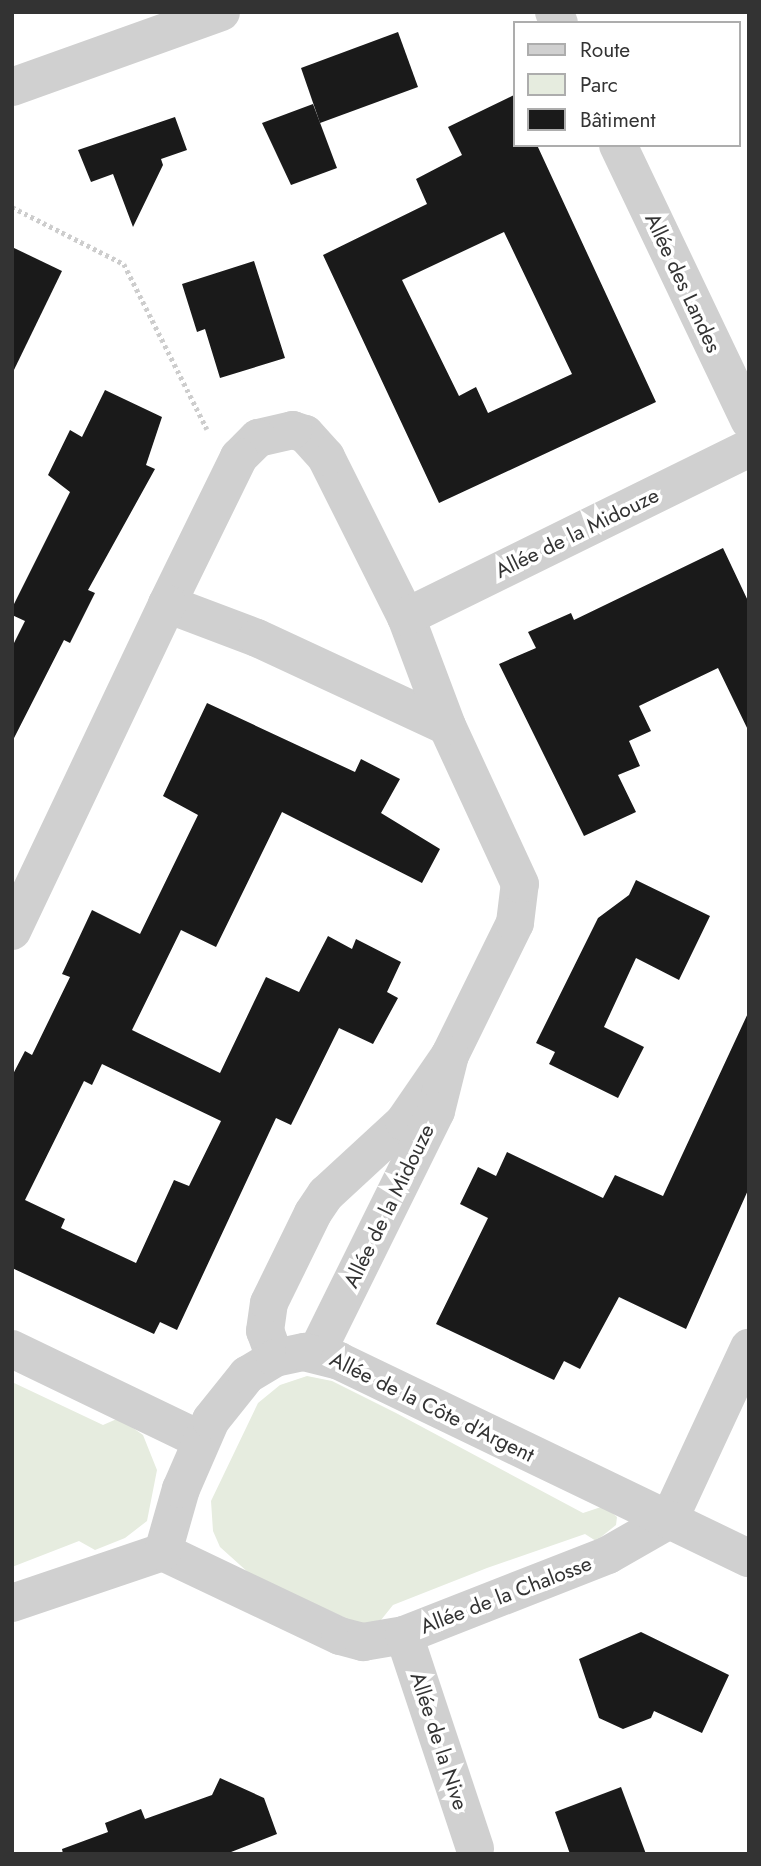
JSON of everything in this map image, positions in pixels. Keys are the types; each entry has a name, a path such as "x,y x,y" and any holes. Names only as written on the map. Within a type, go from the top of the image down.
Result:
{"street":[{"path":"12,87 221,12"},
{"name":"Allée des Landes","path":"619,147 749,420"},
{"name":"Allée de la Midouze","path":"12,931 239,457 258,438 279,431 293,430 316,443 406,617 447,726 516,866 520,903 450,1055 404,1122 326,1194 296,1243 269,1303 265,1331 275,1358"},
{"name":"Allée de la Midouze","path":"406,617 749,449"},
{"path":"167,604 257,638 447,726"},
{"name":"Allée de la Midouze","path":"317,1352 436,1111 450,1055"},
{"path":"669,1520 749,1348"},
{"path":"12,1349 201,1440"},
{"name":"Allée de la Côte d'Argent","path":"163,1552 201,1440 247,1375 275,1358 317,1352 749,1558"},
{"name":"Allée de la Chalosse","path":"163,1552 340,1636 363,1642 404,1635 608,1555 669,1520"},
{"path":"12,1603 163,1552"},
{"name":"Allée de la Nive","path":"404,1635 470,1852"}],"path":[{"path":"12,207 124,264 210,435 239,457"}],"green space":[{"path":"307,1376 332,1381 583,1513 604,1506 617,1517 616,1525 596,1541 585,1534 487,1568 393,1605 381,1620 360,1625 250,1574 220,1547 213,1531 211,1501 258,1403 280,1385"},
{"path":"12,1382 103,1425 119,1418 143,1435 157,1470 147,1521 125,1538 95,1550 79,1541 12,1567"}],"building":[{"path":"398,32 418,87 320,123 301,68"},
{"path":"512,96 512,147 538,147 656,402 439,503 323,255 427,204 416,179 462,155 448,127","holes":["504,232 572,374 488,413 476,387 459,396 402,280"]},
{"path":"313,104 337,168 291,185 262,123"},
{"path":"175,117 187,150 161,159 163,165 133,227 113,174 91,182 78,150"},
{"path":"12,247 62,271 12,374"},
{"path":"254,261 285,358 220,378 205,329 197,332 182,284"},
{"path":"105,390 162,417 146,465 155,469 88,590 95,593 70,643 64,640 12,742 12,647 25,621 12,615 12,608 70,492 48,475 70,430 82,437"},
{"path":"723,548 749,603 749,732 718,668 639,706 651,731 629,741 640,766 618,775 636,812 584,836 499,664 536,648 528,632 571,613 574,620"},
{"path":"207,703 355,772 361,759 400,779 381,813 440,849 422,883 282,812 216,947 181,930 132,1030 220,1073 266,977 299,992 328,936 352,949 356,939 401,962 387,992 398,998 373,1044 339,1028 291,1125 276,1118 177,1330 160,1322 154,1334 12,1268 12,1076 25,1051 32,1055 70,977 62,974 92,910 140,934 198,815 163,796","holes":["102,1064 221,1121 189,1186 174,1180 136,1263 61,1228 65,1219 25,1200 84,1081 92,1085"]},
{"path":"636,880 710,916 679,980 636,958 604,1027 644,1047 618,1098 549,1064 555,1052 536,1043 598,918 629,895"},
{"path":"749,1011 749,1188 686,1329 619,1297 580,1369 564,1361 554,1380 436,1324 488,1218 460,1204 478,1167 496,1176 507,1152 603,1198 615,1175 663,1196"},
{"path":"641,1632 729,1675 702,1733 654,1711 651,1718 623,1729 599,1718 579,1659"},
{"path":"220,1778 264,1798 277,1834 226,1854 63,1854 62,1849 108,1832 105,1823 141,1809 145,1819 212,1795"},
{"path":"621,1787 646,1854 570,1854 555,1812"}]}
